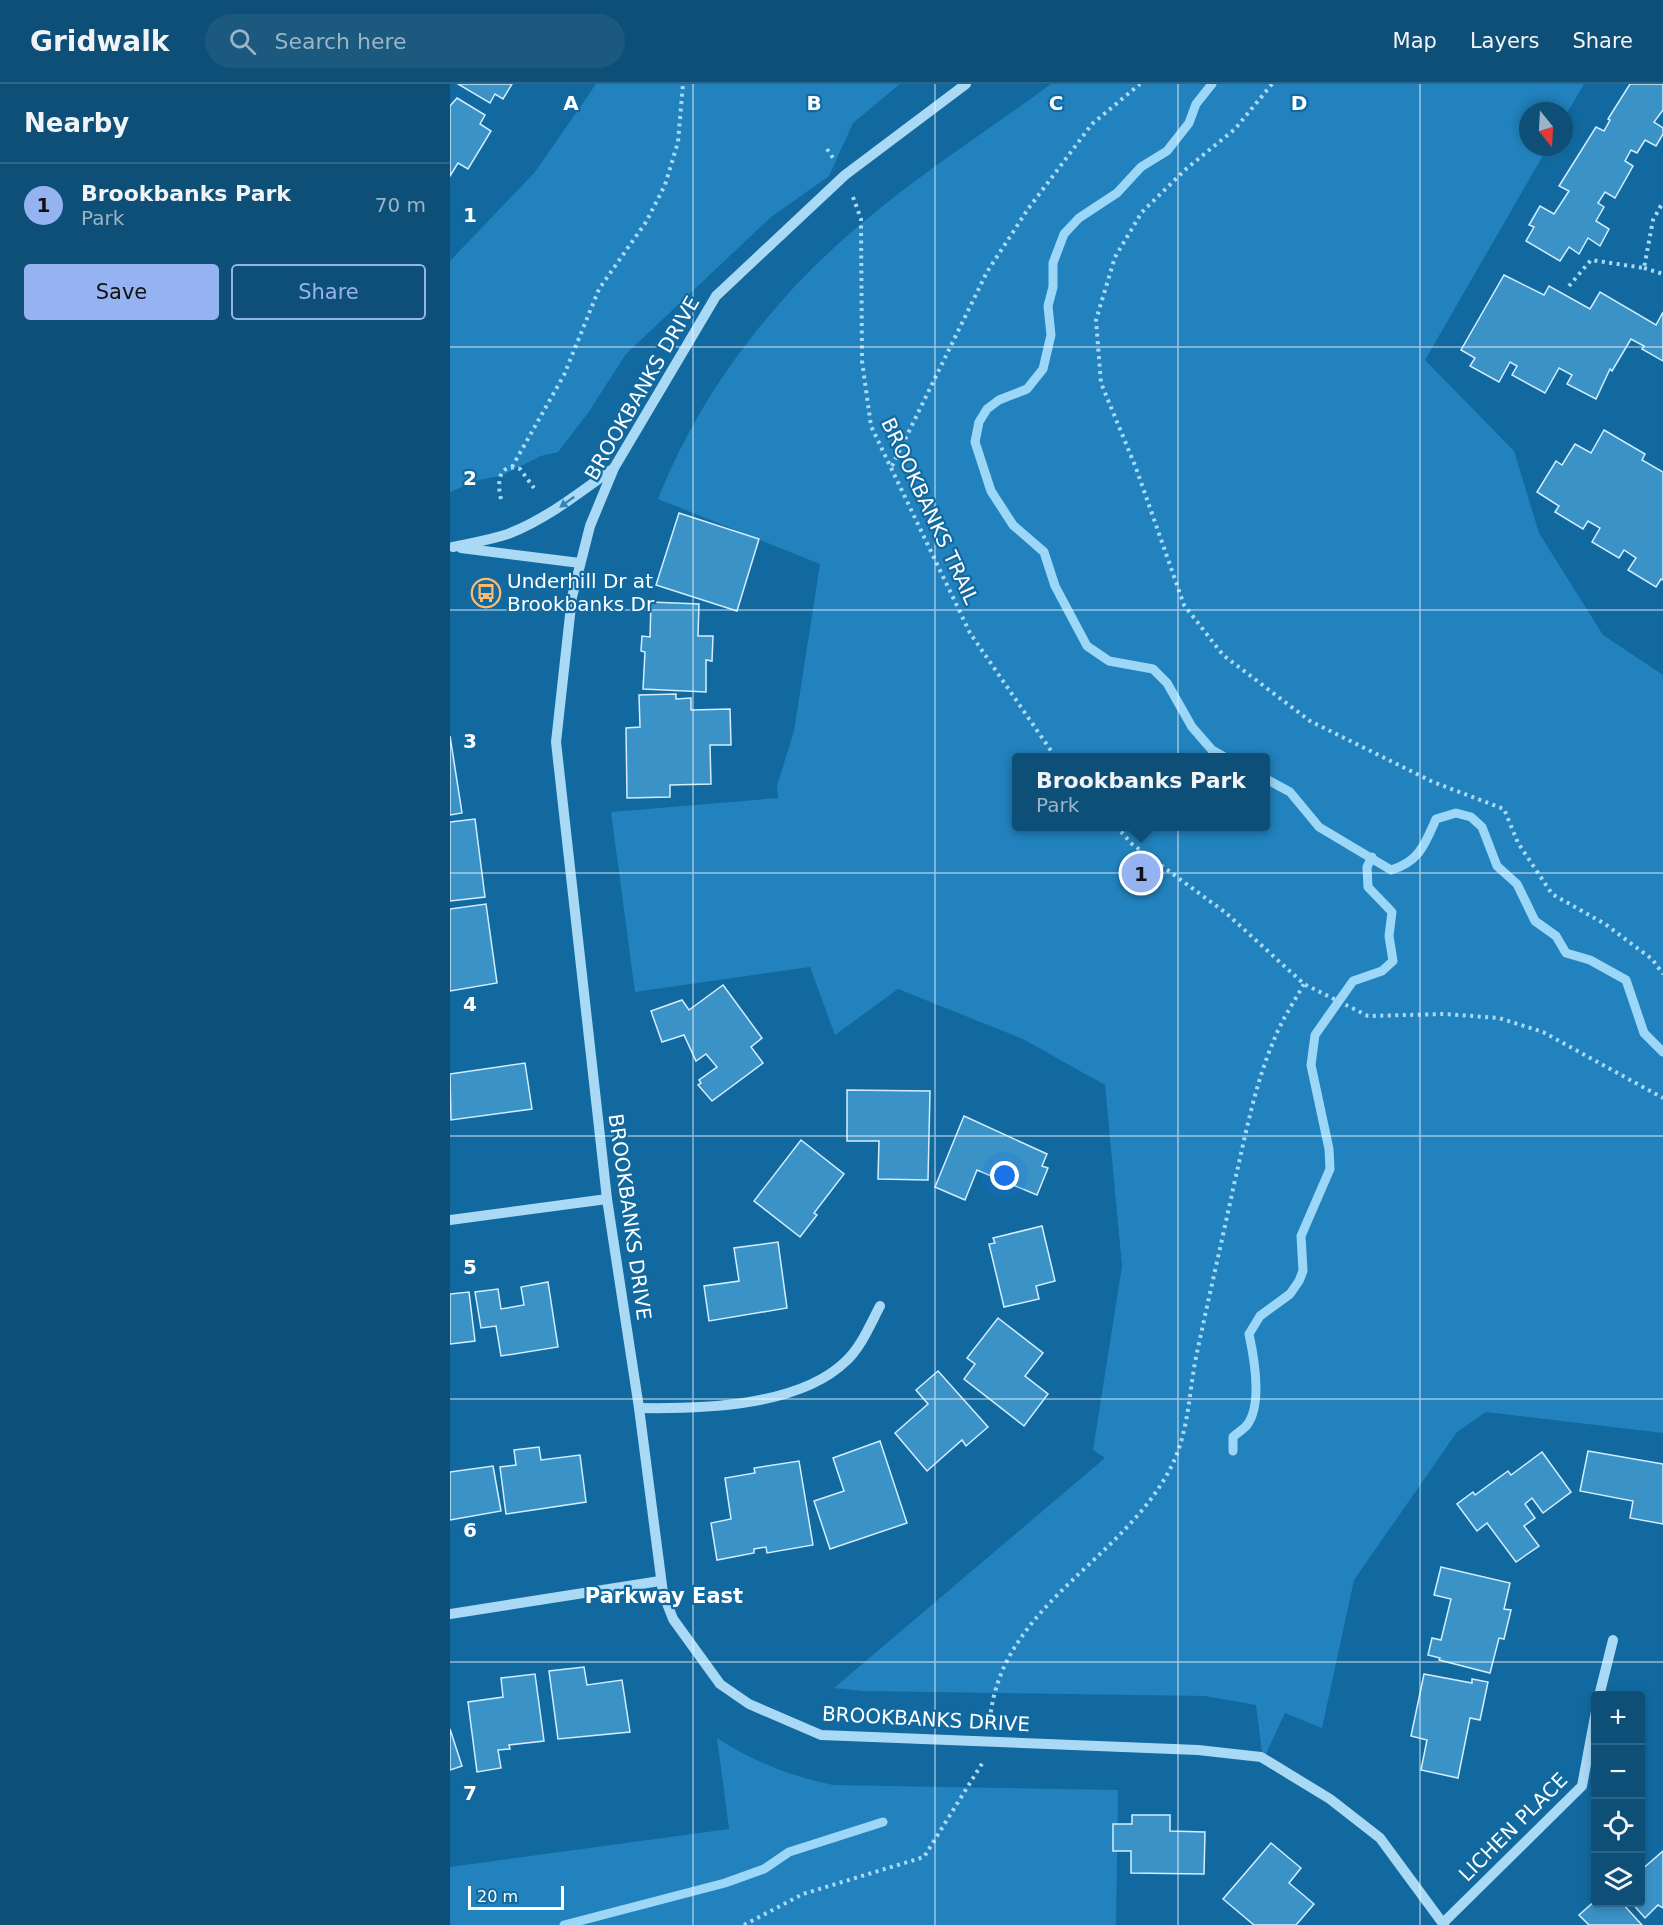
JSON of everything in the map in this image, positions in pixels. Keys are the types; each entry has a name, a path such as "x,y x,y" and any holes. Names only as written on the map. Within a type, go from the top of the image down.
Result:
{"street":[{"name":"BROOKBANKS DRIVE","path":"966,84 845,175 716,296 614,468 596,505 572,597 556,742 607,1199 639,1408 660,1581 665,1601 680,1629 720,1684 749,1704 821,1735 1198,1750 1261,1757 1330,1799 1380,1838 1444,1924"},
{"path":"451,547 505,535 552,513 614,468"},
{"path":"451,547 580,563"},
{"path":"450,1220 607,1199"},
{"path":"639,1408 687,1409 778,1397 814,1385 846,1361 861,1342 880,1306"},
{"path":"450,1614 660,1581"},
{"path":"1600,1691 1613,1640"},
{"name":"LICHEN PLACE","path":"1444,1924 1582,1786 1591,1738"}],"path":[{"path":"501,499 500,473 512,467 564,375 599,289 646,222 665,185 678,142 683,84"},
{"path":"892,466 987,272 1028,209 1092,124 1140,84"},
{"path":"1272,84 1235,129 1186,169 1142,213 1114,257 1096,320 1101,382 1136,468 1184,604 1223,655 1310,721 1433,782 1504,809 1518,843 1552,894 1605,924 1652,959 1663,974"},
{"name":"BROOKBANKS TRAIL","path":"827,149 845,175 861,219 862,361 871,426 970,633 1053,753"},
{"path":"1644,268 1653,220 1663,202"},
{"path":"1569,286 1591,260 1644,268 1663,274"},
{"path":"512,467 526,474 534,488"},
{"path":"1120,831 1132,844 1226,913 1304,984 1368,1016 1445,1014 1498,1018 1543,1032 1663,1098"},
{"path":"744,1925 803,1894 924,1857 982,1766 992,1704 1014,1644 1046,1605 1099,1556 1153,1497 1173,1462 1184,1431 1193,1368 1250,1113 1274,1039 1304,984"}],"shaded area":[{"path":"596,84 900,84 853,123 829,176 771,217 626,354 588,413 558,452 541,456 501,476 478,480 450,492 450,261 535,172"},
{"path":"1051,84 1584,84 1573,103 1519,102 1519,156 1543,156 1425,360 1514,451 1539,533 1603,635 1663,675 1663,1433 1486,1412 1457,1432 1354,1580 1322,1728 1285,1713 1263,1760 1256,1705 1205,1696 862,1691 834,1688 1105,1458 1093,1450 1122,1266 1105,1085 1023,1039 898,989 835,1035 810,967 635,992 611,812 778,798 777,786 794,731 820,564 658,499 693,425 737,356 762,324 817,264 871,215"},
{"path":"717,1738 773,1767 833,1785 1118,1790 1116,1925 450,1925 450,1867 729,1829"}],"building":[{"path":"458,84 512,84 503,99 495,94 490,103"},
{"path":"1630,84 1663,84 1663,110 1654,122 1663,128 1663,134 1656,146 1645,140 1637,153 1631,150 1625,161 1633,166 1615,198 1605,192 1598,203 1604,207 1596,221 1609,229 1600,246 1588,238 1579,254 1569,247 1560,261 1526,241 1534,227 1529,225 1540,206 1554,214 1569,191 1559,186 1596,127 1604,131 1610,120 1608,119"},
{"path":"457,98 485,115 480,124 491,131 468,169 458,163 450,176 450,106"},
{"path":"1504,275 1544,295 1549,286 1590,309 1600,292 1656,325 1663,312 1663,361 1642,349 1644,346 1631,339 1612,371 1610,369 1596,399 1567,384 1572,375 1559,368 1545,393 1512,375 1517,366 1510,362 1499,382 1470,366 1475,358 1461,350"},
{"path":"1604,430 1645,454 1642,460 1663,472 1663,580 1661,579 1656,587 1628,570 1636,558 1624,550 1619,558 1592,542 1600,528 1588,521 1583,529 1555,512 1559,506 1537,492 1556,461 1562,465 1575,444 1591,453"},
{"path":"679,513 759,539 737,611 656,585"},
{"path":"651,602 699,604 698,636 713,636 712,661 706,660 706,692 643,689 645,652 641,651 642,636 650,637"},
{"path":"676,694 676,699 691,698 691,710 730,709 731,745 710,745 711,784 670,785 670,797 627,798 626,728 640,727 639,695"},
{"path":"450,736 462,813 450,815"},
{"path":"475,819 485,897 450,901 450,822"},
{"path":"486,904 497,983 450,991 450,909"},
{"path":"723,985 762,1038 751,1047 763,1063 712,1101 698,1085 701,1083 699,1080 717,1067 706,1054 696,1061 684,1035 662,1042 651,1011 682,1000 689,1010"},
{"path":"525,1063 532,1109 451,1120 450,1074"},
{"path":"847,1090 930,1091 928,1180 878,1179 879,1141 847,1141"},
{"path":"964,1116 1047,1154 1042,1166 1048,1168 1037,1195 977,1170 965,1200 935,1187"},
{"path":"801,1140 844,1174 814,1213 817,1215 800,1237 754,1201"},
{"path":"1042,1226 1055,1281 1036,1286 1039,1299 1004,1307 989,1244 995,1243 993,1238"},
{"path":"778,1242 787,1308 709,1321 704,1286 739,1281 734,1248"},
{"path":"548,1282 558,1347 501,1356 496,1326 481,1328 475,1292 498,1289 501,1309 524,1305 521,1287"},
{"path":"469,1292 475,1341 450,1344 450,1294"},
{"path":"998,1318 1043,1353 1025,1376 1048,1394 1024,1426 964,1379 975,1364 967,1358"},
{"path":"938,1371 988,1427 966,1446 962,1440 927,1471 895,1433 928,1404 916,1390"},
{"path":"880,1441 907,1523 830,1549 814,1501 844,1491 833,1458"},
{"path":"539,1447 541,1460 580,1455 586,1502 506,1514 500,1467 516,1465 514,1450"},
{"path":"1588,1451 1663,1464 1663,1524 1630,1518 1633,1501 1580,1491"},
{"path":"1542,1452 1571,1492 1543,1513 1532,1498 1525,1504 1535,1518 1524,1526 1539,1546 1516,1562 1487,1523 1477,1531 1457,1504 1473,1492 1475,1495 1508,1471 1511,1475"},
{"path":"799,1461 813,1545 767,1553 766,1547 754,1549 754,1553 717,1560 711,1523 731,1519 725,1478 755,1473 754,1468"},
{"path":"493,1466 501,1511 450,1520 450,1472"},
{"path":"1441,1567 1510,1583 1504,1609 1511,1610 1504,1639 1499,1638 1490,1673 1428,1655 1432,1638 1441,1640 1451,1599 1434,1595"},
{"path":"584,1667 587,1685 622,1680 630,1732 558,1739 549,1671"},
{"path":"535,1674 544,1741 509,1745 510,1749 498,1750 501,1768 477,1772 468,1702 503,1697 501,1678"},
{"path":"1424,1674 1472,1683 1472,1679 1488,1682 1480,1720 1470,1718 1458,1778 1421,1770 1427,1740 1411,1736"},
{"path":"450,1729 462,1766 450,1770"},
{"path":"1132,1815 1170,1815 1170,1831 1205,1832 1204,1874 1131,1873 1131,1851 1113,1851 1113,1824 1132,1824"},
{"path":"1271,1843 1301,1868 1289,1883 1314,1904 1296,1925 1254,1925 1223,1899"},
{"path":"1663,1851 1663,1908 1658,1905 1645,1918 1635,1907 1645,1907 1645,1867"},
{"path":"1591,1904 1591,1907 1626,1907 1642,1925 1589,1925 1579,1915"}],"waterway":[{"path":"1212,84 1196,104 1189,123 1167,151 1141,167 1117,193 1079,218 1064,234 1053,263 1053,287 1048,306 1051,335 1043,369 1027,389 999,400 987,409 979,422 975,442 991,491 1013,525 1044,552 1055,586 1087,646 1109,661 1153,669 1167,683 1192,727 1217,753"},
{"path":"1270,781 1290,792 1319,827 1391,870 1401,867 1415,857 1436,819 1456,813 1471,817 1482,827 1497,866 1517,884 1535,921 1556,936 1566,953 1590,960 1626,980 1644,1033 1663,1052"},
{"path":"1233,1451 1233,1437 1247,1425 1255,1405 1256,1380 1249,1334 1260,1316 1290,1294 1299,1281 1303,1271 1301,1236 1330,1169 1329,1149 1311,1065 1315,1035 1353,981 1382,971 1393,961 1389,936 1392,912 1368,887 1367,867 1372,857"},
{"path":"564,1925 725,1883 764,1869 789,1852 883,1822"}],"place":[{"name":"Underhill Dr at Brookbanks Dr","path":"486,593"},
{"name":"Brookbanks Park","path":"1141,873"}],"district":[{"name":"Parkway East","path":"664,1596"}]}
